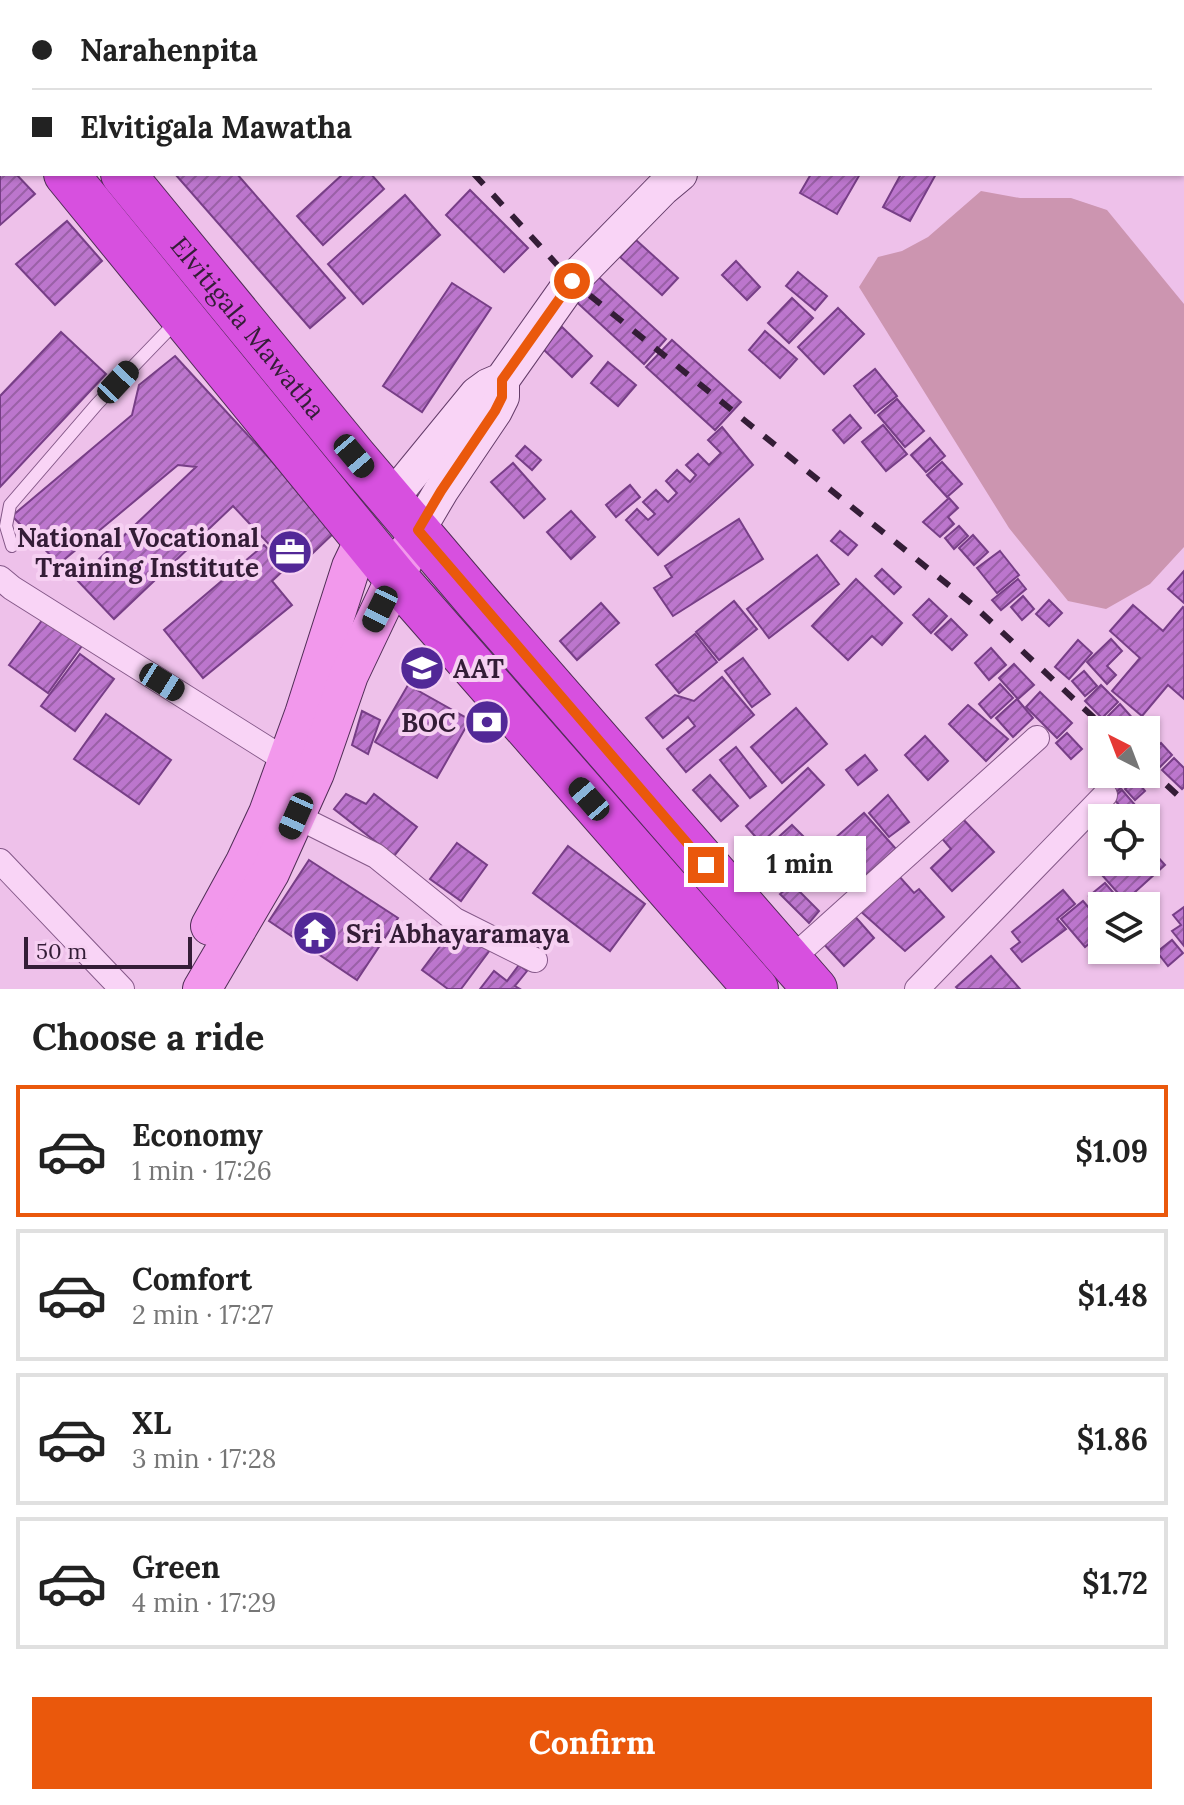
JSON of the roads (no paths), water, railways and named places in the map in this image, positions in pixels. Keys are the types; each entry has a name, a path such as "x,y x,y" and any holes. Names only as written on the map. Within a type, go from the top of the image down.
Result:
{"highway":[{"name":"Elvitigala Mawatha","path":"68,176 395,577 756,989"},
{"name":"Elvitigala Mawatha","path":"125,176 404,515 802,975"}],"main road":[{"path":"202,989 270,873 296,816 301,767 351,567 364,540 404,515"},
{"path":"176,989 268,813 301,767 349,675 395,577 404,515"}],"street":[{"path":"404,515 477,394 502,380 572,281 678,176"},
{"path":"0,578 301,767"},
{"path":"802,975 1037,738"},
{"path":"917,989 1105,795"},
{"path":"296,816 376,856 455,920 535,960"},
{"path":"0,861 122,989"}],"lane":[{"path":"12,546 6,526 10,505 97,404 182,317"}],"railway":[{"path":"476,176 572,281 972,604 1092,716"},
{"path":"1160,779 1184,801"}],"place":[{"name":"National Vocational Training Institute","path":"290,552"},
{"name":"AAT","path":"422,668"},
{"name":"BOC","path":"487,722"},
{"name":"Sri Abhayaramaya","path":"315,933"}]}
